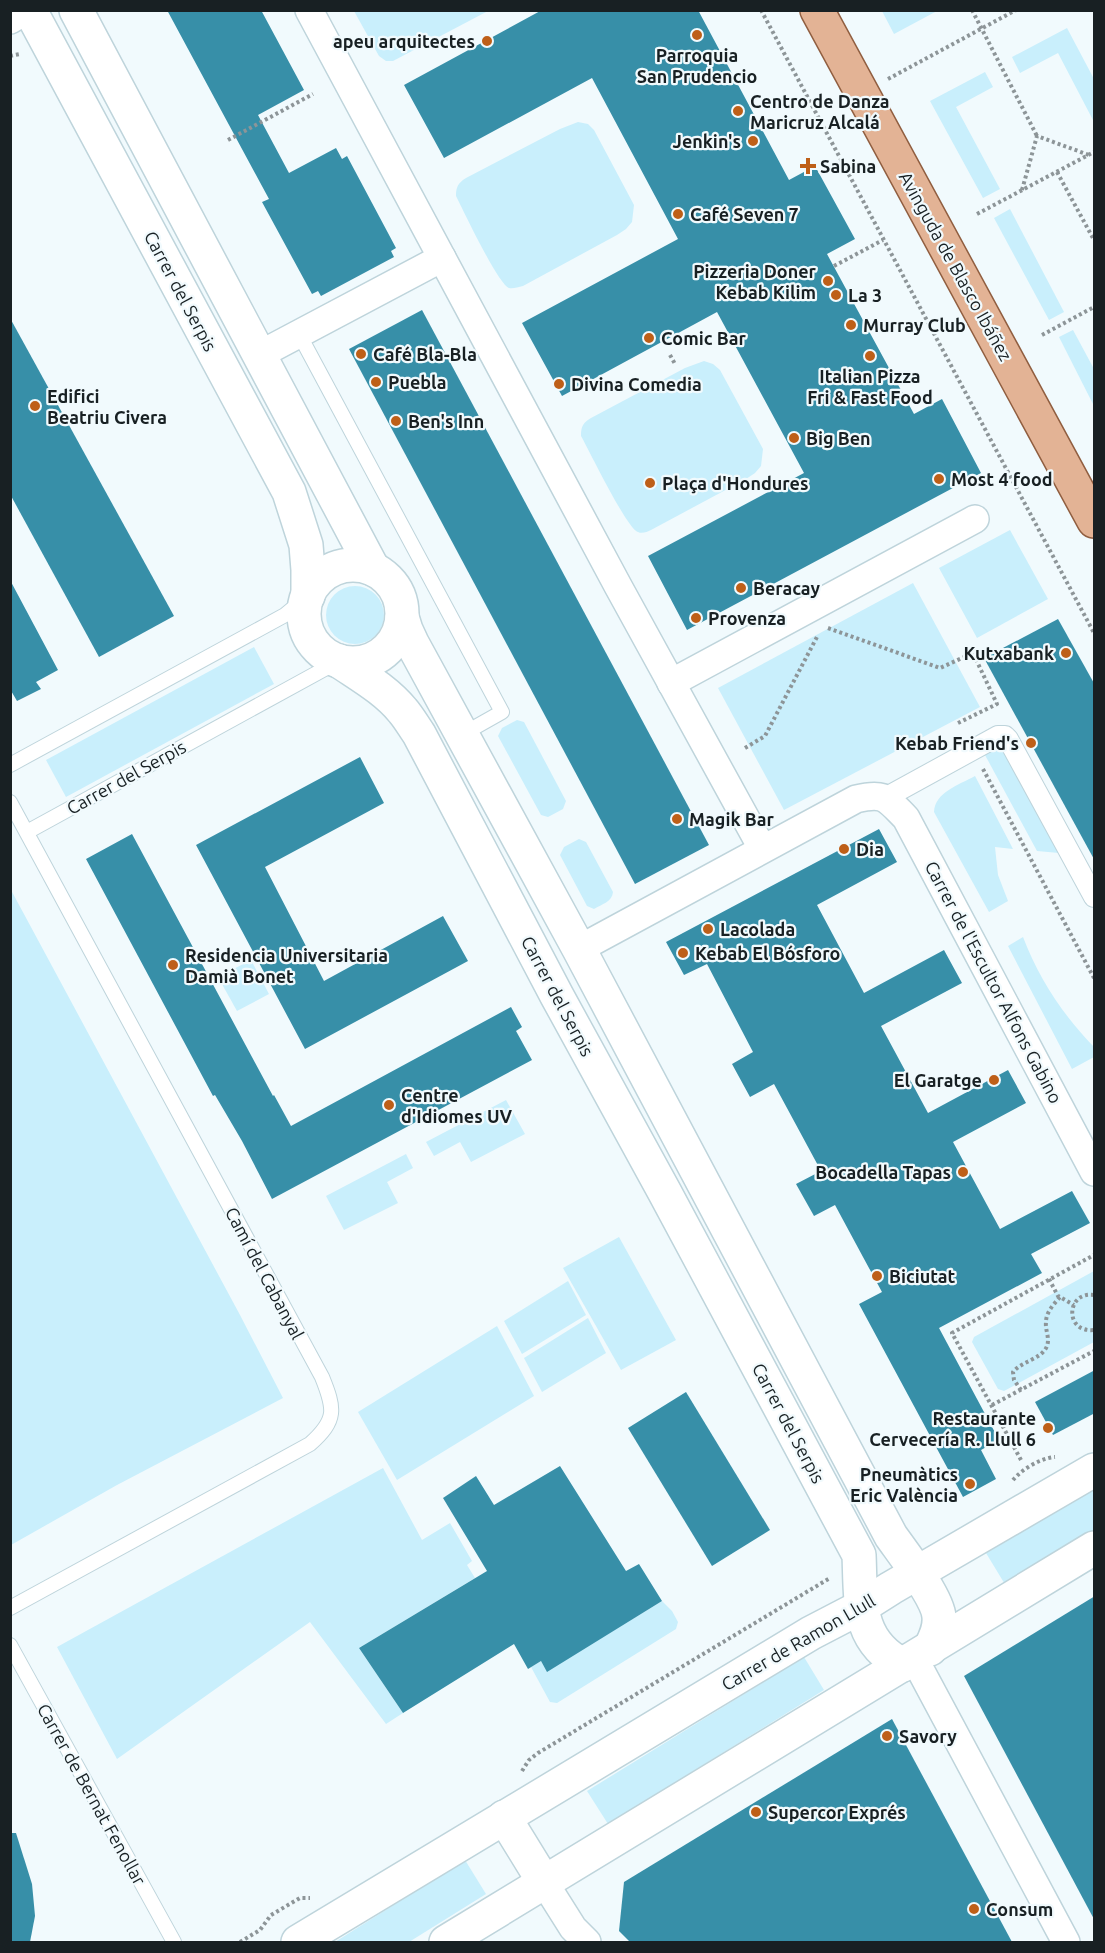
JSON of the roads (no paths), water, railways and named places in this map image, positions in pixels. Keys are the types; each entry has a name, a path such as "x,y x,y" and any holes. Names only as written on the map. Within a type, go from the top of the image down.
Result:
{"main road":[{"name":"Avinguda de Blasco Ibáñez","path":"817,10 1095,520"}],"street":[{"path":"10,20 28,10"},
{"name":"Carrer del Serpis","path":"28,10 289,492 306,545 308,596"},
{"path":"76,10 373,569"},
{"path":"309,10 762,848"},
{"path":"259,355 442,258"},
{"path":"671,683 975,519"},
{"path":"343,566 373,569 386,577 401,602 402,617 399,632 392,644 381,654 368,661 356,663 339,661 324,653 313,641 306,627 305,611 308,596 316,582 328,572 343,566"},
{"name":"Carrer del Serpis","path":"339,661 388,696 402,710 419,734 557,996 670,1201 859,1555 861,1607 868,1633 890,1658 916,1657 938,1631 940,1615 929,1593 885,1525 579,949 412,643 402,617"},
{"path":"579,949 856,799 879,796 998,736 1005,736 1008,739 1095,897"},
{"name":"Carrer de l'Escultor Alfons Gabino","path":"879,796 906,818 1095,1172"},
{"name":"Carrer de Ramon Llull","path":"298,1942 811,1633 861,1607 1095,1470"},
{"path":"446,1942 1095,1548"},
{"name":"Carrer del Serpis","path":"916,1657 1066,1942"},
{"path":"504,1817 573,1928 587,1942"}],"lane":[{"path":"299,334 502,712 463,734"},
{"path":"10,765 285,615 308,596"},
{"name":"Carrer del Serpis","path":"27,832 339,661"},
{"name":"Camí del Cabanyal","path":"10,802 322,1377 329,1396 332,1415 324,1431 310,1444 10,1608"},
{"name":"Carrer de Bernat Fenollar","path":"10,1645 174,1942"}],"place":[{"name":"Parroquia San Prudencio","path":"697,35"},
{"name":"apeu arquitectes","path":"487,41"},
{"name":"Centro de Danza Maricruz Alcalá","path":"738,111"},
{"name":"Jenkin's","path":"753,141"},
{"name":"Sabina","path":"808,166"},
{"name":"Café Seven 7","path":"678,214"},
{"name":"Pizzeria Doner Kebab Kilim","path":"828,281"},
{"name":"La 3","path":"836,295"},
{"name":"Murray Club","path":"851,325"},
{"name":"Comic Bar","path":"649,338"},
{"name":"Café Bla-Bla","path":"361,354"},
{"name":"Italian Pizza Fri & Fast Food","path":"870,356"},
{"name":"Puebla","path":"376,382"},
{"name":"Divina Comedia","path":"559,384"},
{"name":"Edifici Beatriu Civera","path":"35,406"},
{"name":"Ben's Inn","path":"396,421"},
{"name":"Big Ben","path":"794,438"},
{"name":"Most 4 food","path":"939,479"},
{"name":"Plaça d'Hondures","path":"650,483"},
{"name":"Beracay","path":"741,588"},
{"name":"Provenza","path":"696,618"},
{"name":"Kutxabank","path":"1066,653"},
{"name":"Kebab Friend's","path":"1031,743"},
{"name":"Magik Bar","path":"677,819"},
{"name":"Dia","path":"844,849"},
{"name":"Lacolada","path":"708,929"},
{"name":"Kebab El Bósforo","path":"683,953"},
{"name":"Residencia Universitaria Damià Bonet","path":"173,965"},
{"name":"El Garatge","path":"994,1080"},
{"name":"Centre d'Idiomes UV","path":"389,1105"},
{"name":"Bocadella Tapas","path":"963,1172"},
{"name":"Biciutat","path":"877,1276"},
{"name":"Restaurante Cervecería R. Llull 6","path":"1048,1428"},
{"name":"Pneumàtics Eric València","path":"970,1484"},
{"name":"Savory","path":"887,1736"},
{"name":"Supercor Exprés","path":"756,1812"},
{"name":"Consum","path":"974,1909"}]}
